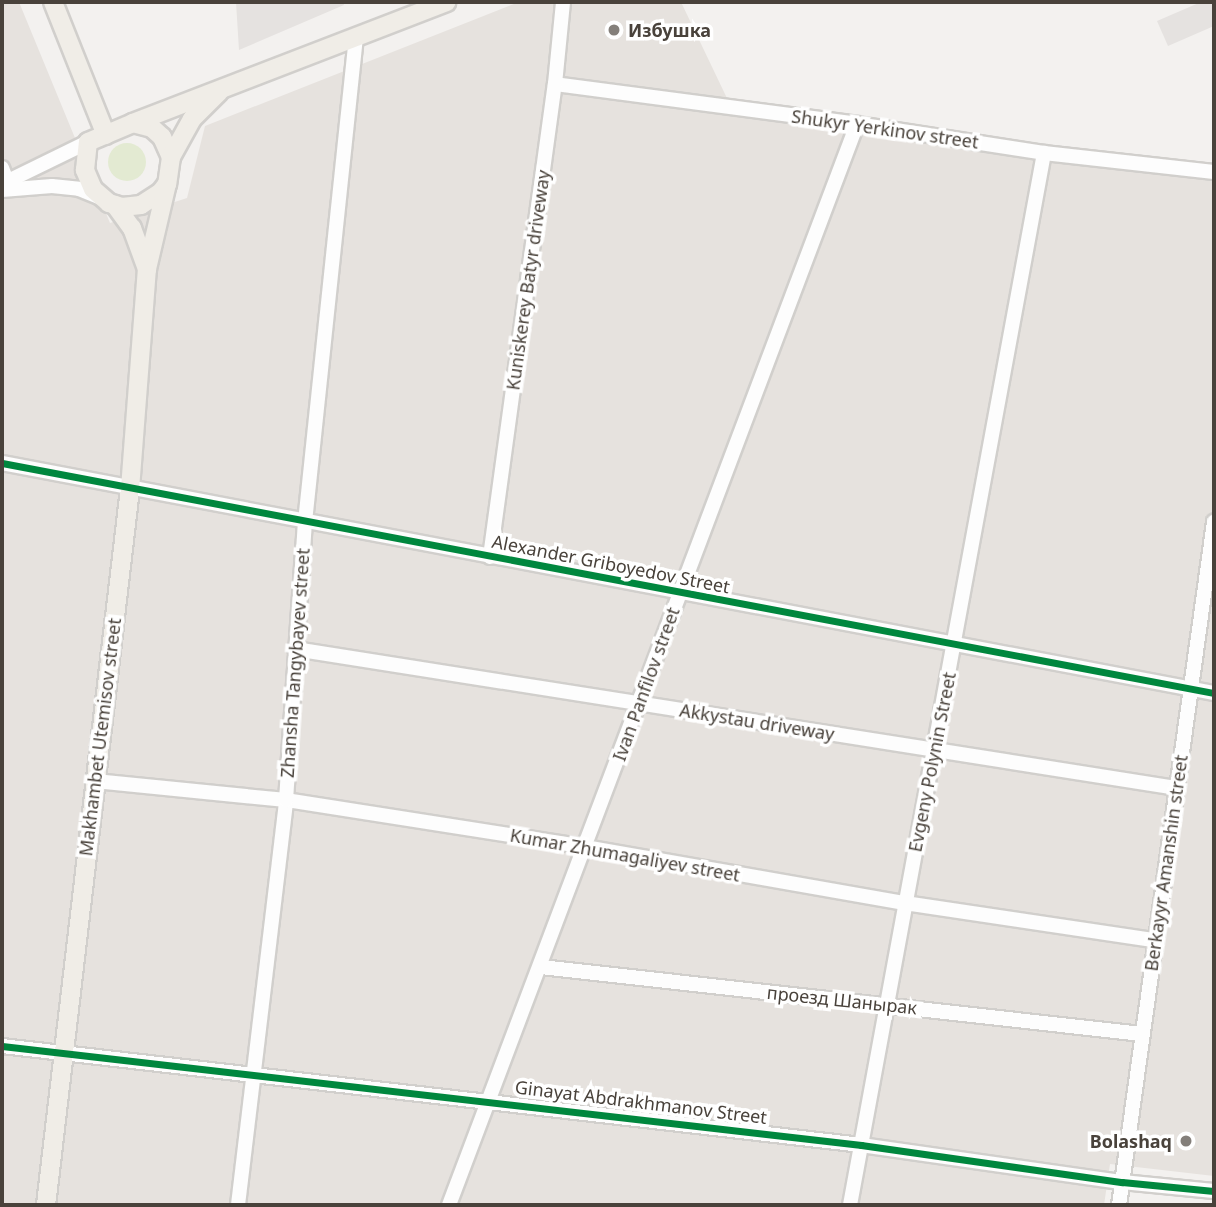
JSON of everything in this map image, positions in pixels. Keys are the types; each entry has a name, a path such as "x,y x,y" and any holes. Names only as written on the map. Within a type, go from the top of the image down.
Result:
{"main road":[{"path":"53,2 106,135"},
{"path":"88,142 446,2"},
{"name":"Makhambet Utemisov street","path":"46,1205 130,489 147,269 171,157 192,119 224,87"},
{"path":"133,123 152,128 162,137 171,157"},
{"name":"Makhambet Utemisov street","path":"88,142 85,170 107,201 132,228 147,269"},
{"path":"107,201 141,205 154,199 166,184"}],"street":[{"name":"Kuniskerey Batyr driveway","path":"490,557 555,84 563,2"},
{"name":"Zhansha Tangybayev street","path":"238,1205 286,800 305,522 356,36"},
{"name":"Shukyr Yerkinov street","path":"555,84 857,124 1044,153 1214,172"},
{"name":"Ivan Panfilov street","path":"449,1205 857,124"},
{"path":"3,181 88,142"},
{"name":"Evgeny Polynin Street","path":"849,1205 1044,153"},
{"path":"3,181 79,189 107,201"},
{"name":"Alexander Griboyedov Street","path":"2,463 1214,693"},
{"name":"Berkayyr Amanshin street","path":"1119,1205 1154,940 1193,690 1214,522"},
{"name":"Akkystau driveway","path":"295,649 1177,788"},
{"name":"Kumar Zhumagaliyev street","path":"95,781 286,800 586,847 905,903 1154,940"},
{"name":"проезд Шанырак","path":"541,967 1142,1034"},
{"name":"Ginayat Abdrakhmanov Street","path":"2,1046 861,1144 1122,1182 1214,1191"}],"shaded area":[{"path":"2,2 19,2 110,223 187,198 205,126 519,2 681,2 735,115 1214,181 1214,1176 1110,1164 1104,1205 2,1205"},
{"path":"236,2 343,2 344,5 239,50"},
{"path":"1201,2 1214,2 1214,26 1168,46 1157,21"}],"green space":[{"path":"127,143 140,149 146,162 140,175 127,181 114,175 108,162 114,149"}],"cycle path":[{"path":"2,463 1214,693"},
{"path":"2,1046 861,1145 1122,1182 1214,1191"}],"place":[{"name":"Избушка","path":"614,30"},
{"name":"Bolashaq","path":"1186,1141"}]}
